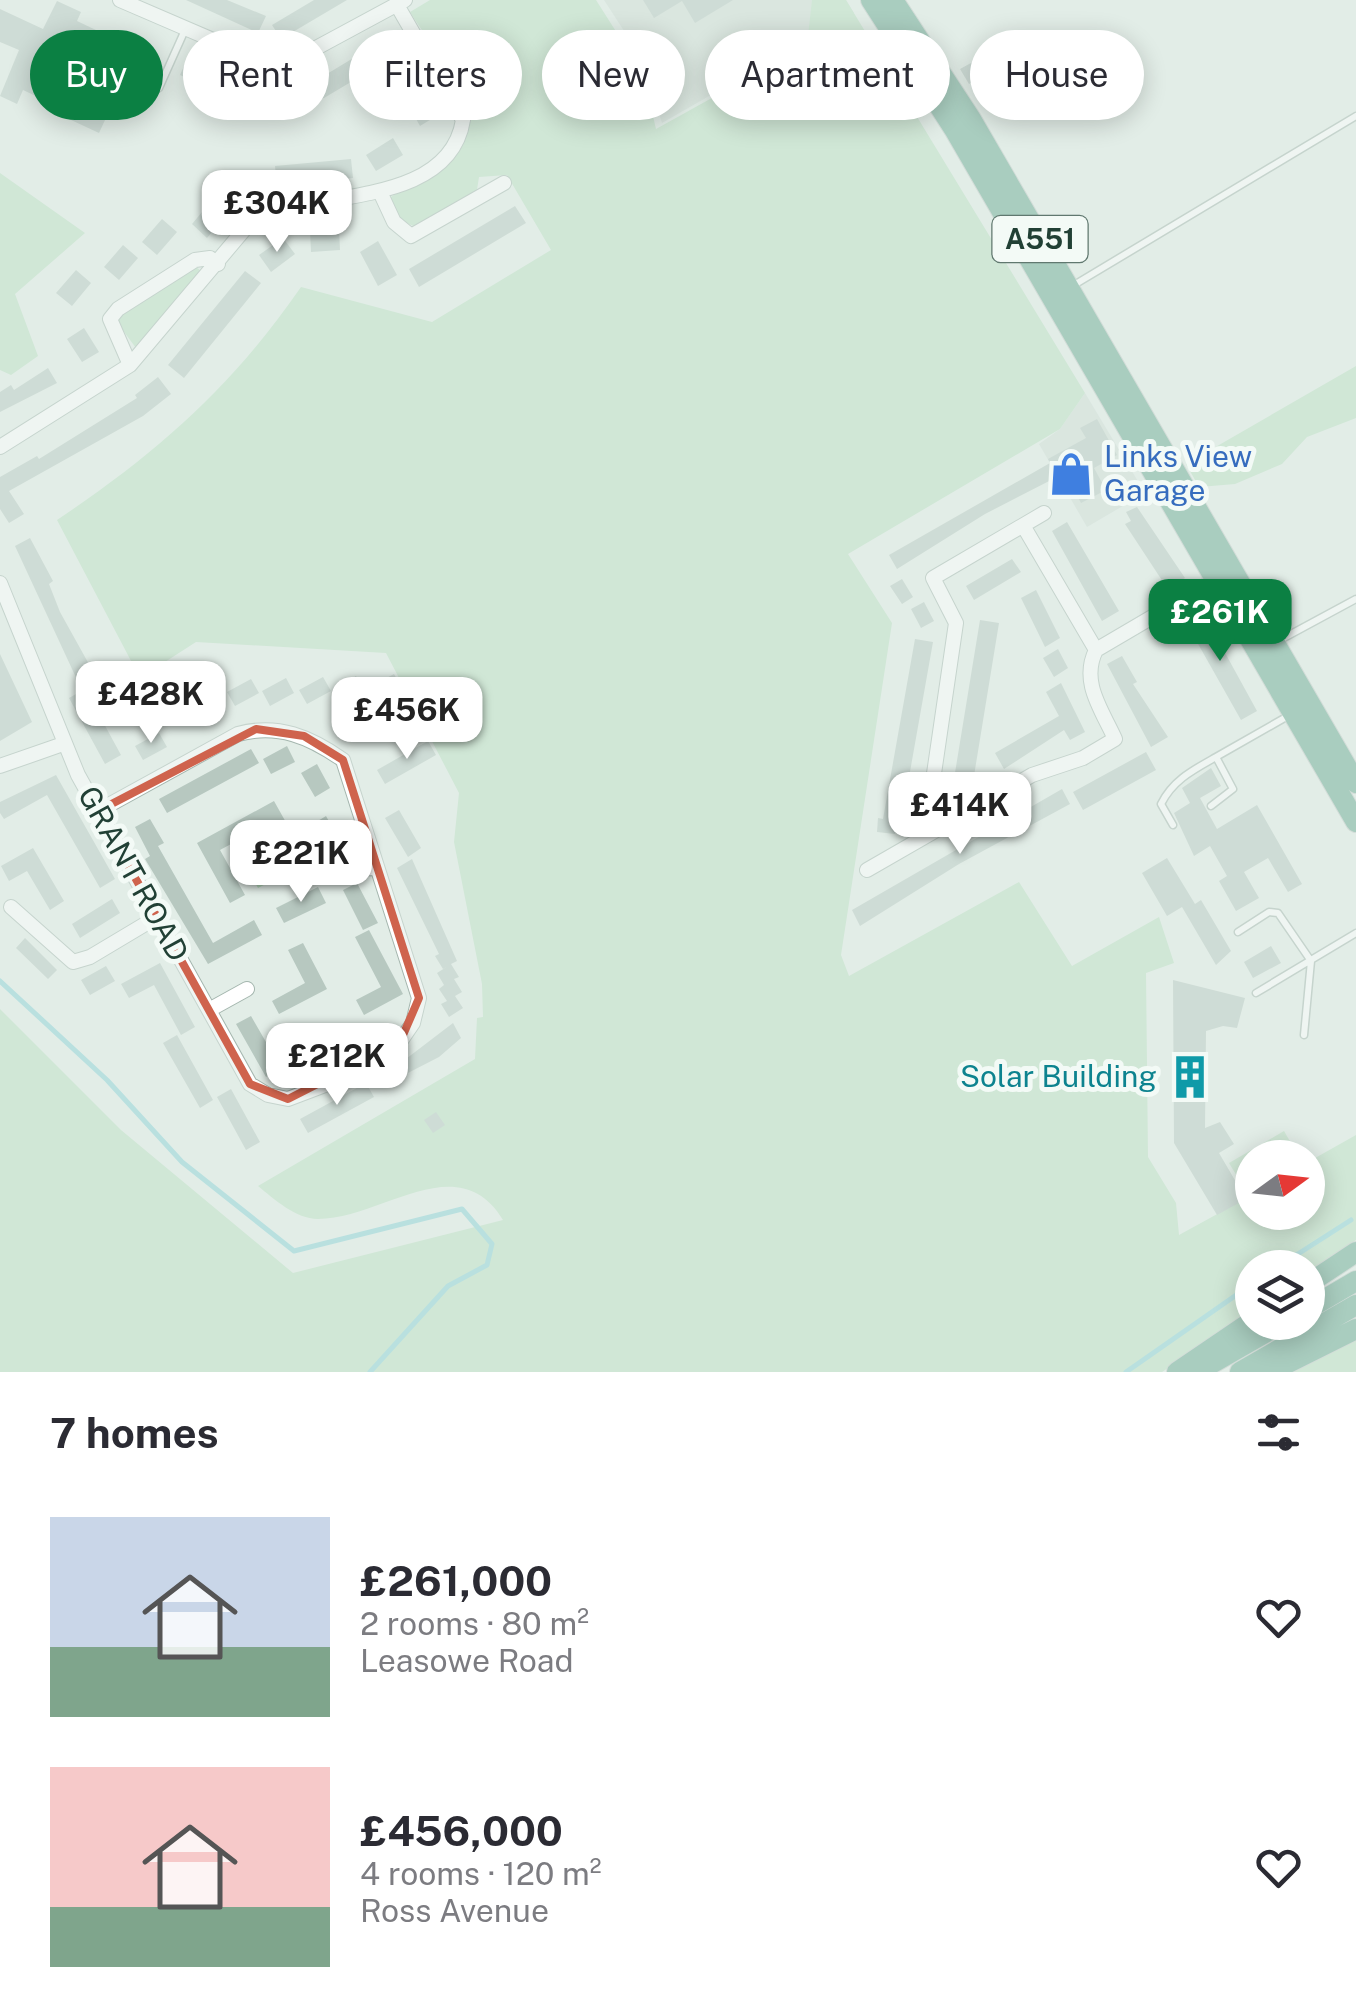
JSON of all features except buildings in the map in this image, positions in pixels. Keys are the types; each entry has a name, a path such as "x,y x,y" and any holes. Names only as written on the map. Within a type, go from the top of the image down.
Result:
{"main road":[{"name":"A551","path":"870,0 954,129 1224,575 1275,643 1356,783"},
{"name":"A551","path":"894,0 971,119 1069,288 1224,575 1294,714 1356,822"},
{"path":"1325,1273 1356,1252"},
{"path":"1325,1299 1356,1281"},
{"path":"1240,1372 1356,1304"},
{"path":"1270,1372 1356,1330"},
{"path":"1177,1372 1235,1333"},
{"path":"1197,1372 1253,1340"}],"street":[{"path":"0,446 130,365 254,218 272,210 382,194 446,156 460,139 463,120 401,2 292,61 264,62 126,1"},
{"path":"382,194 394,222 410,236 504,183"},
{"path":"130,365 110,319 196,260 210,258 218,264"},
{"path":"946,824 933,808 931,794 956,623 932,578 1044,513"},
{"path":"1024,527 1096,650"},
{"path":"868,870 1032,775 1083,758 1115,740 1089,683 1088,665 1096,650 1224,575"},
{"name":"GRANT ROAD","path":"0,584 63,744 98,811 250,1084 268,1095 288,1100 325,1084 400,1042 413,1023 419,998 413,970 374,868"},
{"path":"98,811 238,734 275,729 304,736 343,760 374,868 307,872 285,868"},
{"path":"0,766 63,744"},
{"path":"11,907 73,962 90,957 157,917"},
{"path":"209,1010 248,989"}],"lane":[{"path":"163,79 185,28"},
{"path":"1069,288 1356,116"},
{"path":"1275,643 1356,599"},
{"path":"1173,825 1162,804 1177,780 1294,714"},
{"path":"1211,806 1232,790 1216,757"},
{"path":"1238,932 1269,912 1278,914 1310,961 1304,1035"},
{"path":"1256,994 1356,934"}],"highlighted area":[{"path":"256,729 304,736 343,760 419,998 400,1042 288,1099 250,1084 98,811"}],"shaded area":[{"path":"604,0 846,0 854,13 824,30 705,30 705,98 685,110 685,30 623,30"},
{"path":"1085,393 1145,493 1087,527 1039,444 1060,429"}],"green space":[{"path":"430,0 596,0 615,30 542,30 542,120 654,120 656,129 672,120 685,120 685,113 705,102 705,120 919,120 1085,393 1060,429 848,554 892,623 841,955 849,976 1019,882 1072,966 1159,917 1174,963 1146,973 1148,1157 1176,1203 1179,1235 1235,1204 1235,1230 1325,1230 1325,1152 1356,1135 1356,1240 1325,1262 1325,1250 1235,1250 1235,1323 1162,1372 0,1372 0,1009 121,1130 293,1273 503,1220 485,1199 464,1189 442,1187 342,1216 318,1219 294,1212 258,1186 475,1059 477,1018 483,1017 482,984 454,842 459,793 386,653 196,642 140,678 57,520 128,469 191,416 248,356 301,287 432,322 551,250 507,175 479,177 476,196 418,228 400,220 389,198 446,165 460,150 466,120 522,120 522,30 422,30 410,12"},
{"path":"812,0 846,0 864,30 809,30"},
{"path":"0,173 85,233 15,294 38,356 11,375 0,370"},
{"path":"195,266 201,271 136,348 116,321"},
{"path":"1356,366 1356,418 1307,437 1282,464 1235,484 1199,487 1186,464"},
{"path":"263,842 281,876 258,888 240,855"},
{"path":"1284,1131 1289,1140 1269,1140"},
{"path":"1356,1339 1356,1372 1288,1372"}],"waterway":[{"path":"0,981 107,1080 182,1162 294,1251 462,1209 492,1244 487,1265 448,1286 370,1372"},
{"path":"1304,1250 1351,1220"},
{"path":"1126,1372 1235,1296"}],"place":[{"name":"Links View Garage","path":"1071,474"},
{"name":"Solar Building","path":"1190,1077"}]}
